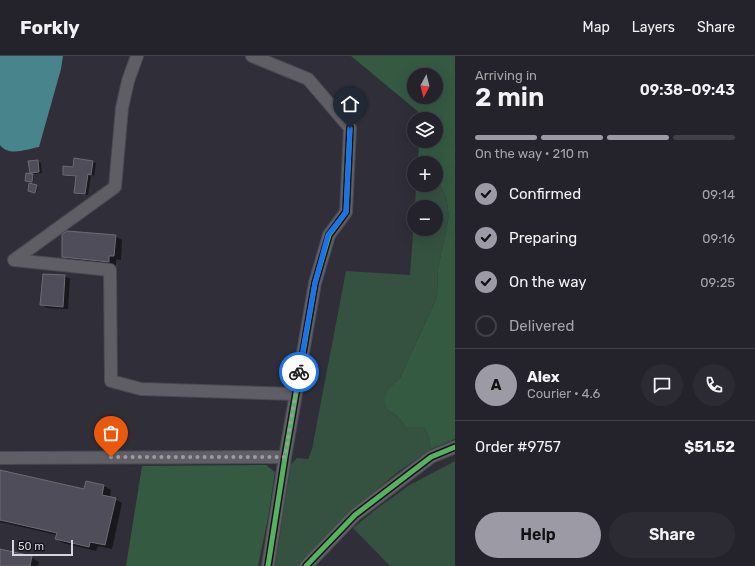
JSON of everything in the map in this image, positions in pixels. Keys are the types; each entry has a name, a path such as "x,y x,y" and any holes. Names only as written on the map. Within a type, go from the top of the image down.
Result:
{"street":[{"path":"137,56 128,81 122,108 115,187 14,260 110,270 111,381 141,389 295,394"},
{"path":"252,56 308,79 350,128 346,212 328,235 315,283 295,394 268,566"},
{"path":"306,566 355,515 431,457 455,447"},
{"path":"0,458 285,457"}],"green space":[{"path":"351,56 455,56 455,439 431,449 429,438 424,427 406,427 397,416 387,409 384,399 390,387 400,378 437,297 438,269 449,216 446,196 443,191 443,156 418,156 419,148 443,148 443,112 419,112 409,104 443,104 443,68 407,68 407,102"},
{"path":"443,191 446,196 449,216 438,269 437,297 400,378 390,387 387,409 397,416 406,427 424,427 429,438 431,449 395,474 354,510 299,566 275,566 291,464 297,458 308,459 312,449 346,271 410,275 413,236 443,236 443,200 415,200 416,192 443,192"},
{"path":"455,461 455,566 390,566 353,528 408,486"},
{"path":"266,465 275,472 268,518 258,566 126,566 142,466"}],"water":[{"path":"0,56 63,56 61,69 39,147 18,151 8,151 0,145"}],"building":[{"path":"74,158 93,161 91,175 88,174 85,194 74,193 76,176 63,175 63,166 73,167"},
{"path":"38,160 39,172 30,173 28,161"},
{"path":"26,173 33,174 32,182 25,181"},
{"path":"29,183 37,185 35,193 28,191"},
{"path":"67,231 116,235 114,256 109,256 109,262 62,257 62,234"},
{"path":"43,274 65,275 63,307 40,305"},
{"path":"0,470 84,489 86,481 104,485 102,495 116,498 105,545 90,542 89,547 55,539 57,533 0,520"},
{"path":"0,549 32,556 30,566 0,566"}],"cycle path":[{"path":"268,566 315,283 329,235 346,212 350,128"},
{"path":"306,566 355,515 431,457 455,447"}],"way so far":[{"path":"111,457 285,457 299,372"}],"route":[{"path":"299,372 315,283 328,235 346,212 350,128"}]}
